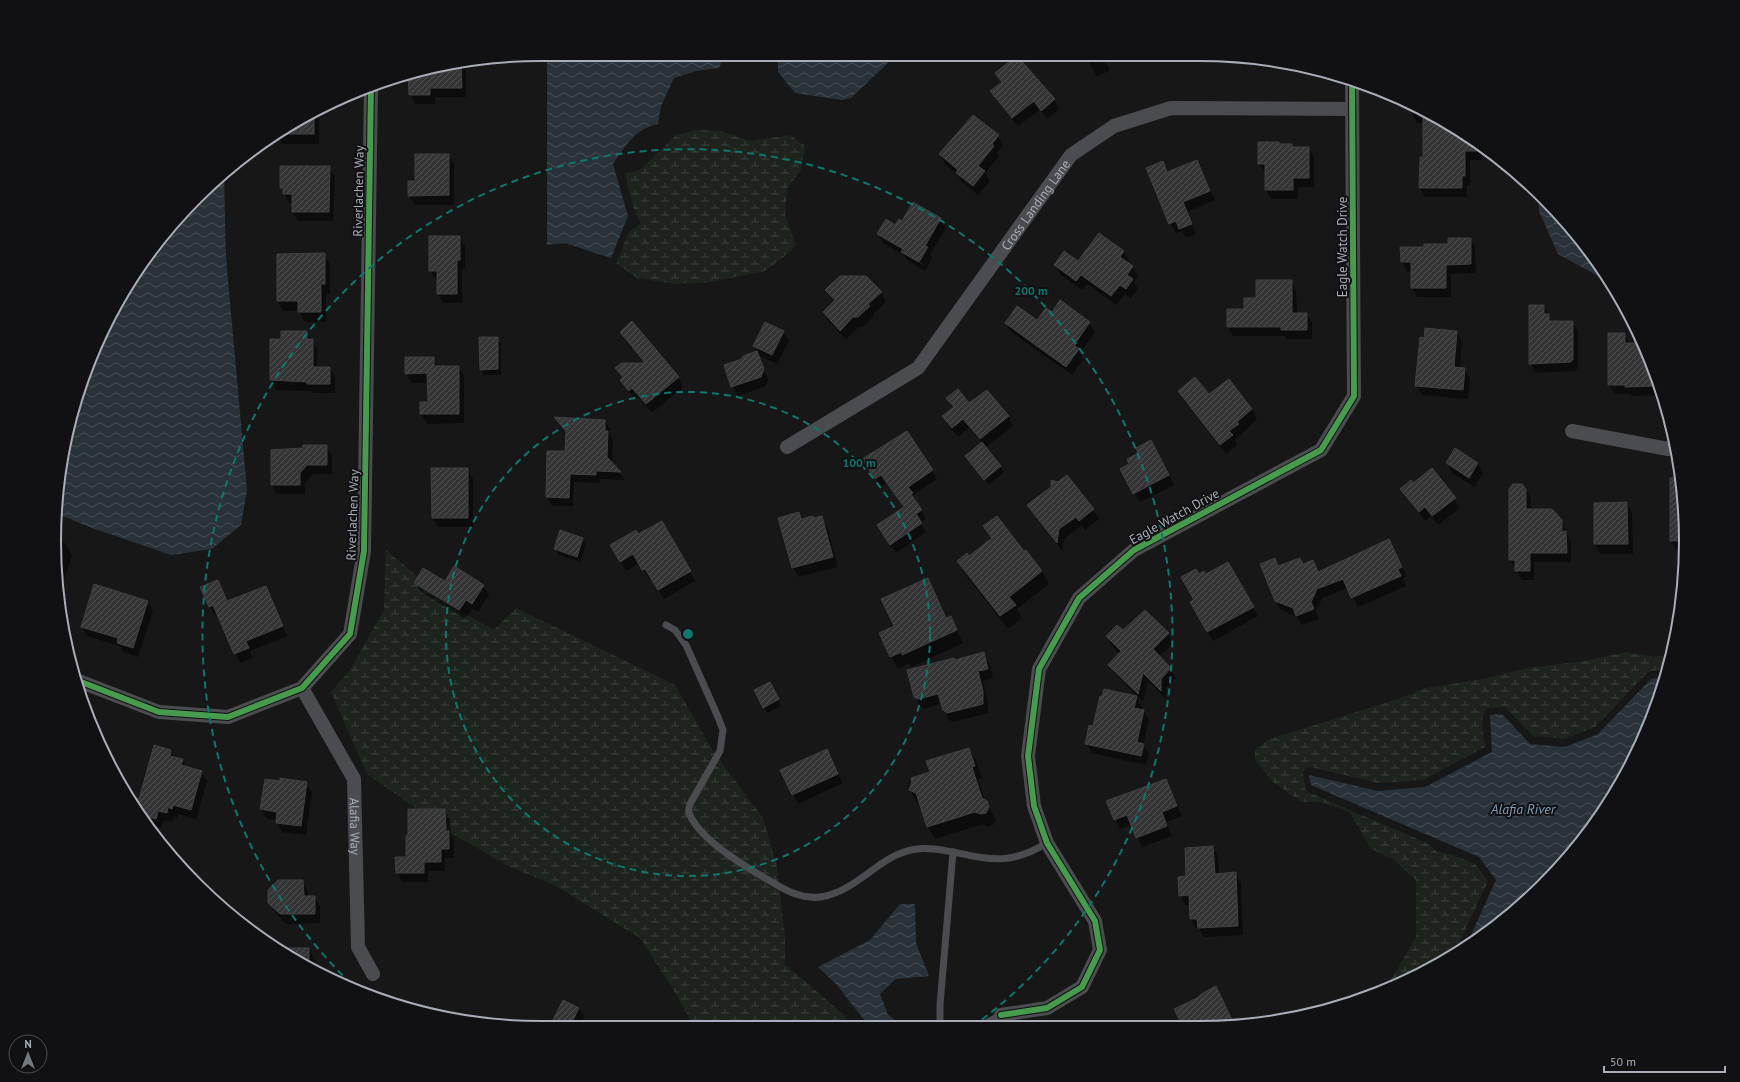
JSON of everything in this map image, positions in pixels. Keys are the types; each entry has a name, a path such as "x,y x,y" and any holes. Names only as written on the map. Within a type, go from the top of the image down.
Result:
{"street":[{"name":"Eagle Watch Drive","path":"1001,1015 1047,1008 1082,988 1100,950 1096,921 1046,843 1034,806 1028,756 1039,669 1079,598 1134,550 1321,450 1354,396 1352,86"},
{"name":"Riverlachen Way","path":"82,682 159,712 228,717 302,688 350,634 364,551 371,92"},
{"name":"Cross Landing Lane","path":"787,447 918,368 1071,155 1114,126 1171,108 1352,110"},
{"path":"1572,431 1670,449"},
{"name":"Alafia Way","path":"302,688 354,779 358,947 373,974"}],"lane":[{"path":"666,624 675,630 686,646 716,711 722,730 720,751 690,804 689,811 696,824 717,847 742,866 794,894 806,897 820,897 843,890 903,852 927,848 995,860 1010,858 1033,851 1046,843"},
{"path":"940,1021 941,990 953,852"},
{"path":"990,1021 1001,1015"}],"green space":[{"path":"697,130 721,131 751,141 790,135 805,146 801,170 787,188 785,215 796,245 786,255 765,271 711,282 675,284 637,278 616,263 629,232 641,224 633,207 625,174 640,170 676,135"},
{"path":"386,550 456,609 494,630 516,608 675,685 713,751 763,818 777,867 785,936 785,964 845,1016 847,1021 691,1021 678,997 640,938 554,885 510,867 456,836 367,774 331,692 350,670 384,610"},
{"path":"1626,652 1654,657 1665,656 1662,669 1648,672 1595,727 1564,739 1533,736 1505,707 1487,708 1483,716 1485,747 1423,780 1378,783 1311,767 1306,768 1303,772 1305,789 1308,792 1427,843 1437,852 1451,854 1475,864 1488,881 1458,945 1439,957 1389,981 1416,937 1416,880 1393,859 1371,849 1350,812 1322,802 1302,802 1273,782 1255,759 1255,751 1267,740 1398,699 1426,688 1483,679 1528,668 1584,661"}],"water":[{"path":"547,61 722,61 719,68 696,71 674,78 661,106 658,124 643,129 637,134 627,144 613,164 628,216 611,258 565,243 547,245"},
{"path":"778,61 890,61 851,98 842,100 795,93 778,72"},
{"path":"224,181 226,258 247,490 241,525 212,549 171,555 89,527 62,515 65,478 70,447 86,387 111,329 125,301 142,274 180,225"},
{"path":"1539,203 1580,249 1600,277 1558,254 1539,211"},
{"name":"Alafia River","path":"1659,677 1642,725 1615,781 1598,808 1560,857 1538,880 1515,902 1470,937 1496,880 1479,857 1311,785 1309,775 1378,791 1425,787 1492,752 1490,715 1502,714 1530,744 1565,747 1598,734 1651,679"},
{"path":"900,904 915,904 916,943 929,976 896,979 880,994 888,1015 897,1021 865,1021 837,985 818,967 870,940"}],"building":[{"path":"1010,61 1022,61 1055,99 1041,111 1034,101 1012,118 990,91 1002,82 995,73"},
{"path":"461,68 462,88 430,88 430,95 409,95 408,80"},
{"path":"973,115 999,135 992,144 994,146 978,166 985,171 973,186 956,173 958,170 939,154"},
{"path":"1423,117 1439,125 1478,151 1465,151 1465,176 1462,176 1462,188 1419,188 1420,157 1423,157"},
{"path":"314,118 314,134 287,134"},
{"path":"1258,142 1279,142 1279,144 1292,144 1292,147 1309,147 1309,178 1293,178 1293,190 1265,190 1265,164 1258,164"},
{"path":"415,154 449,154 449,195 408,196 408,181 415,181"},
{"path":"1197,160 1210,191 1183,202 1192,224 1179,229 1176,221 1169,224 1146,168 1163,161 1167,172"},
{"path":"280,166 330,166 329,212 292,212 292,194 283,194 283,188 280,188"},
{"path":"913,202 941,218 925,246 928,247 919,262 901,252 903,249 877,234 886,219 895,225 899,219 902,221"},
{"path":"1099,233 1124,251 1120,257 1133,266 1127,275 1133,279 1126,289 1120,285 1111,296 1081,275 1076,281 1054,265 1064,251 1078,261"},
{"path":"429,236 460,236 460,260 457,260 457,294 437,294 437,271 429,271"},
{"path":"1448,238 1471,238 1471,264 1446,265 1446,288 1411,288 1411,262 1401,262 1400,247 1424,247 1424,244 1448,244"},
{"path":"325,253 325,284 321,284 321,312 298,312 298,301 277,301 277,254"},
{"path":"840,276 866,276 882,292 868,304 870,306 858,317 853,317 840,331 823,312 835,300 825,290"},
{"path":"1256,280 1292,280 1292,313 1307,313 1307,330 1281,330 1281,327 1227,327 1227,309 1244,309 1244,298 1256,298"},
{"path":"1060,300 1090,322 1074,345 1079,349 1066,367 1005,323 1017,306 1037,320 1046,308 1052,312"},
{"path":"1529,305 1544,305 1544,314 1549,314 1549,321 1573,321 1573,360 1571,360 1571,362 1529,364"},
{"path":"632,321 679,377 646,404 632,388 629,391 620,380 623,377 615,368 622,363 645,363 620,332"},
{"path":"765,322 784,331 772,355 753,346"},
{"path":"1425,328 1457,331 1454,367 1465,368 1463,390 1415,386 1420,337 1424,338"},
{"path":"281,331 307,331 307,339 313,339 313,367 330,367 330,384 307,384 307,382 270,380 270,339 281,339"},
{"path":"1608,333 1625,333 1625,343 1636,343 1654,386 1625,387 1625,385 1608,385"},
{"path":"479,337 498,337 498,369 480,370"},
{"path":"757,351 764,369 761,377 731,387 724,365 742,359 743,356"},
{"path":"405,357 434,357 434,366 459,366 459,414 420,414 420,402 428,402 427,373 405,374"},
{"path":"1195,377 1209,394 1229,379 1252,409 1237,422 1239,424 1229,431 1233,435 1220,445 1178,391"},
{"path":"958,389 969,403 987,390 1009,416 980,439 963,419 952,428 942,416 954,407 946,398"},
{"path":"554,417 605,420 605,431 608,431 607,457 621,472 596,471 596,475 570,474 569,498 546,497 547,451 565,451 566,431"},
{"path":"907,431 933,470 908,487 922,510 916,514 922,523 890,545 877,525 904,507 881,475 875,479 862,459"},
{"path":"1151,440 1169,475 1133,494 1120,469 1129,464 1127,459 1138,453 1136,448"},
{"path":"982,442 1001,466 984,480 965,456"},
{"path":"303,445 327,445 327,465 307,465 300,473 300,485 271,485 271,450 303,448"},
{"path":"1455,448 1478,463 1469,478 1446,463"},
{"path":"431,468 468,468 468,518 432,518"},
{"path":"1432,468 1456,498 1432,516 1425,507 1419,512 1400,489 1411,480 1413,483"},
{"path":"1067,475 1094,509 1079,521 1076,517 1059,529 1057,543 1027,505 1051,487 1051,480 1058,482"},
{"path":"1670,478 1675,478 1679,541 1670,541"},
{"path":"1513,484 1522,484 1526,489 1526,509 1552,509 1562,520 1562,532 1566,531 1567,553 1530,553 1530,571 1515,571 1515,560 1509,560 1509,489"},
{"path":"1627,502 1628,544 1594,544 1594,503"},
{"path":"799,512 801,519 813,516 813,518 822,516 833,557 792,568 778,518"},
{"path":"997,516 1024,551 1026,550 1042,571 1009,597 1016,605 1000,616 957,561 967,553 969,556 992,538 983,526"},
{"path":"662,521 691,571 658,590 645,569 642,570 633,554 620,562 610,545 636,530 638,534"},
{"path":"560,530 583,538 577,557 554,549"},
{"path":"1389,539 1402,567 1398,569 1401,576 1351,598 1343,579 1317,589 1311,602 1314,609 1296,616 1293,608 1275,601 1260,564 1275,558 1278,566 1300,558 1303,564 1313,560 1318,572"},
{"path":"1228,562 1254,607 1207,632 1190,602 1194,600 1181,577 1196,569 1199,574 1204,571 1206,574"},
{"path":"454,566 484,585 472,604 466,600 459,610 414,583 423,568 445,581"},
{"path":"928,578 946,618 951,616 957,630 902,655 902,652 890,657 879,633 894,626 881,599"},
{"path":"218,580 227,601 266,586 283,626 246,641 249,648 234,654 213,605 209,607 200,587"},
{"path":"94,584 148,601 133,648 117,643 118,638 81,627"},
{"path":"1145,610 1169,633 1153,649 1171,668 1161,679 1161,691 1143,673 1138,694 1108,665 1121,651 1106,636 1117,625 1123,630"},
{"path":"984,652 988,669 978,671 983,691 983,704 947,713 943,710 938,694 918,699 914,697 907,670"},
{"path":"770,682 779,699 763,708 754,690"},
{"path":"1104,689 1137,696 1134,708 1144,710 1137,742 1144,744 1141,756 1085,744 1089,725 1093,726 1100,696 1102,697"},
{"path":"154,745 171,750 170,756 183,759 181,765 202,771 191,810 173,805 172,809 168,807 167,813 158,811 156,819 148,817 136,798 139,799"},
{"path":"969,748 975,766 972,767 982,798 987,801 989,807 986,813 981,814 975,812 927,827 916,793 909,790 912,783 911,778 930,772 926,761"},
{"path":"827,749 838,774 792,795 780,770"},
{"path":"280,778 307,782 301,826 276,823 277,812 260,809 265,779 280,781"},
{"path":"1166,779 1177,806 1162,812 1167,826 1136,838 1127,815 1114,820 1106,801"},
{"path":"408,809 445,809 446,831 449,831 449,849 441,849 441,862 424,862 424,873 396,873 395,857 406,857"},
{"path":"1213,846 1215,874 1236,872 1238,926 1198,928 1197,919 1190,919 1189,895 1179,896 1178,877 1186,876 1185,848"},
{"path":"278,880 303,880 304,896 315,896 315,914 280,914 268,903 268,890"},
{"path":"287,948 309,948 309,961"},
{"path":"1216,986 1232,1020 1180,1021 1174,1009 1197,998"},
{"path":"563,1000 579,1008 572,1021 552,1021"}],"cycle path":[{"path":"1001,1015 1047,1008 1082,987 1100,950 1095,921 1047,843 1034,806 1028,756 1039,669 1079,598 1134,550 1321,450 1354,396 1352,86"},
{"path":"82,682 159,712 228,717 302,688 350,634 364,551 371,92"}]}
